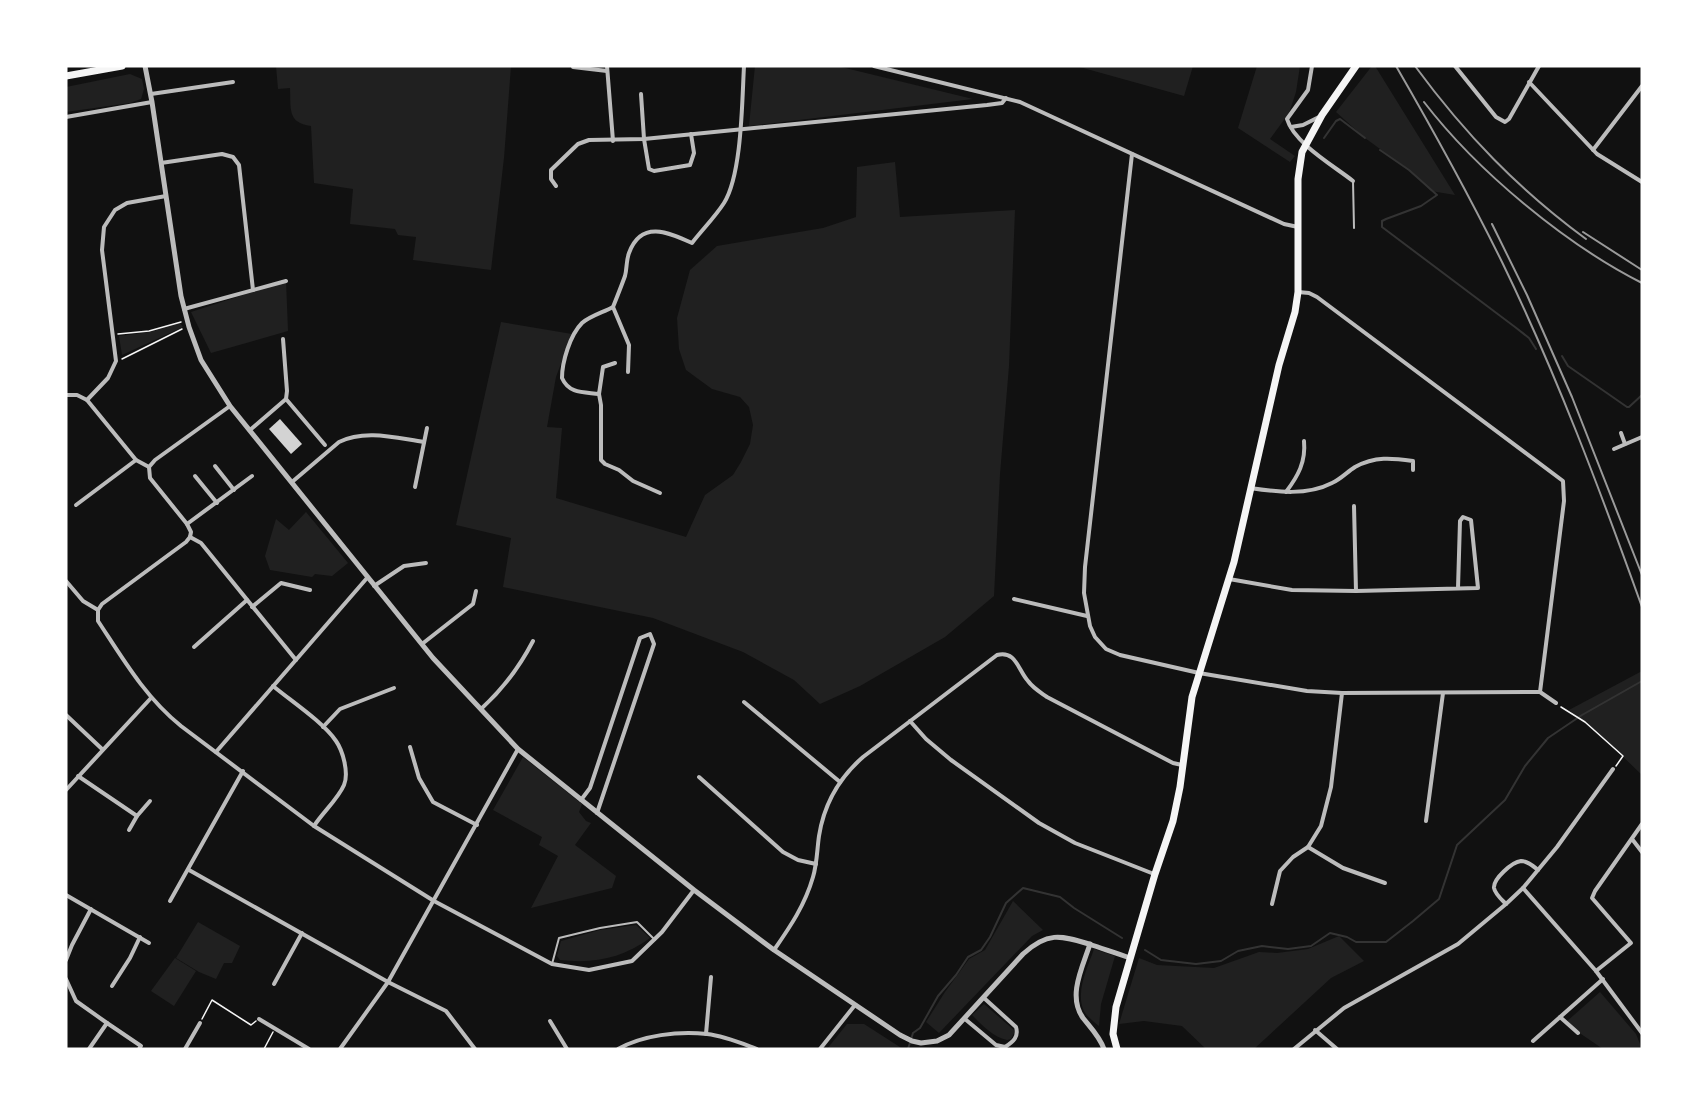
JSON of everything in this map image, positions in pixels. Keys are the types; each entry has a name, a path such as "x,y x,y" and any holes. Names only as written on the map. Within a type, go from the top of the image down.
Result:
{"highway":[{"path":"66,76 122,66"},
{"path":"1117,1049 1113,1034 1114,1017 1155,874 1173,821 1192,697 1229,579 1279,365 1295,312 1298,292 1300,162 1305,145 1322,115 1356,66"}],"street":[{"path":"145,66 184,309 201,360 230,406 374,586 480,710 518,749 694,890 774,950 906,1039 930,1042 944,1038 965,1019 1023,954 1040,941 1051,937 1063,936 1130,958"},
{"path":"599,394 568,388 562,378 562,370 578,328 584,322 613,308 625,276 628,254 640,236 646,232 664,232 692,243 725,202 734,178 744,66"},
{"path":"874,66 1028,105 1284,224 1298,228"},
{"path":"1312,66 1308,90 1287,119 1305,145 1353,181"},
{"path":"1455,66 1500,121 1505,122 1509,119 1539,66"},
{"path":"573,68 607,69 613,141"},
{"path":"151,94 233,82"},
{"path":"1529,82 1593,150 1642,182"},
{"path":"1593,150 1642,86"},
{"path":"641,94 649,169 654,171 690,165 693,160 691,134"},
{"path":"556,186 551,179 551,170 578,144 602,139 613,141 644,139 987,105 1002,103 1006,98"},
{"path":"66,117 152,102"},
{"path":"1292,127 1303,125 1322,115"},
{"path":"161,163 222,154 236,160 239,165 252,290"},
{"path":"1132,154 1084,567 1087,616 1095,637 1112,653 1198,673 1276,687 1342,693 1540,692 1557,705"},
{"path":"87,400 108,378 116,361 102,250 104,227 115,210 126,203 166,196"},
{"path":"184,309 286,281"},
{"path":"1298,292 1309,293 1317,297 1563,481 1564,501 1540,692"},
{"path":"613,308 629,345 628,372"},
{"path":"249,430 286,399 283,339"},
{"path":"615,363 603,367 599,394 602,405 602,460 633,481 660,493"},
{"path":"66,395 77,395 87,400 136,460 149,467"},
{"path":"286,399 325,445"},
{"path":"230,406 155,460 149,467 150,478 187,524 191,532 190,537 102,604 98,610 98,621 151,698 167,714 314,826 434,901 552,964 589,970 632,961 655,940 694,890"},
{"path":"415,486 427,428"},
{"path":"1621,433 1625,444"},
{"path":"292,482 339,442 348,438 370,435 424,442"},
{"path":"1614,449 1642,437"},
{"path":"1286,493 1300,472 1305,453 1304,441"},
{"path":"1250,488 1286,493 1317,489 1332,484 1356,467 1376,458 1391,457 1413,461 1413,470"},
{"path":"76,505 136,460"},
{"path":"215,466 234,490"},
{"path":"195,476 217,503"},
{"path":"187,524 252,476"},
{"path":"1354,506 1356,591"},
{"path":"1229,579 1292,590 1478,588 1472,520 1467,517 1463,517 1460,521 1458,588"},
{"path":"190,537 201,543 296,660"},
{"path":"374,586 404,566 426,563"},
{"path":"216,752 368,578"},
{"path":"66,580 83,602 98,610"},
{"path":"252,607 281,583 310,590"},
{"path":"422,644 473,604 476,591"},
{"path":"1014,599 1087,616"},
{"path":"194,647 247,600"},
{"path":"581,800 590,788 640,638 650,634 654,644 597,813"},
{"path":"480,710 519,668 533,641"},
{"path":"774,950 802,907 816,864 823,816 840,782 863,757 997,655 1005,654 1015,660 1029,683 1047,697 1173,763 1183,765"},
{"path":"273,686 322,727 336,742 346,770 343,788 314,826"},
{"path":"322,727 340,709 394,688"},
{"path":"1272,904 1280,871 1293,856 1308,847 1321,826 1331,787 1342,693"},
{"path":"1426,821 1443,693"},
{"path":"66,789 151,698"},
{"path":"744,702 840,782"},
{"path":"66,715 102,749"},
{"path":"910,721 926,739 962,769 1039,823 1075,843 1155,874"},
{"path":"410,747 419,778 433,802 477,825"},
{"path":"340,1049 388,982 518,749"},
{"path":"1294,1049 1315,1030 1365,995 1458,944 1506,904 1538,870 1613,769"},
{"path":"170,901 243,771"},
{"path":"78,776 137,816"},
{"path":"699,777 783,852 798,860 816,864"},
{"path":"129,830 150,801"},
{"path":"1596,971 1631,943 1592,898 1642,824"},
{"path":"1632,839 1642,852"},
{"path":"1308,847 1343,868 1385,883"},
{"path":"1506,904 1495,891 1496,880 1522,861 1530,863 1538,870"},
{"path":"189,870 388,982 446,1011 475,1049"},
{"path":"1523,888 1603,979 1642,1033"},
{"path":"66,895 149,943"},
{"path":"66,960 91,909"},
{"path":"274,984 302,933"},
{"path":"112,986 140,937"},
{"path":"1090,944 1076,990 1076,1001 1081,1015 1101,1041 1104,1049"},
{"path":"706,1034 711,977"},
{"path":"1533,1041 1603,979"},
{"path":"66,980 76,1001 141,1046 139,1049"},
{"path":"965,1019 996,1045 1005,1047 1012,1043 1016,1037 1016,1027 984,998"},
{"path":"820,1049 855,1005"},
{"path":"1560,1017 1578,1033"},
{"path":"259,1019 309,1049"},
{"path":"550,1021 567,1049"},
{"path":"89,1049 106,1023"},
{"path":"185,1049 200,1023"},
{"path":"1315,1030 1337,1049"},
{"path":"618,1049 655,1036 706,1034 729,1038 757,1049"}],"lane":[{"path":"1353,181 1354,228"},
{"path":"552,964 559,938 590,930 637,922 655,940"}],"path":[{"path":"114,335 149,331 187,320"},
{"path":"116,361 189,327"},
{"path":"1557,705 1585,722 1623,756 1613,769"},
{"path":"200,1023 212,1000 251,1024 259,1019"},
{"path":"264,1049 275,1029"}],"shaded area":[{"path":"276,66 511,66 504,158 491,270 413,260 416,237 398,235 395,229 350,224 353,189 314,183 311,126 298,122 294,118 290,88 278,89"},
{"path":"755,66 837,66 973,99 749,126"},
{"path":"1076,66 1193,66 1184,96"},
{"path":"1257,66 1300,66 1296,92 1289,113 1270,139 1295,156 1290,162 1238,128"},
{"path":"1372,66 1375,66 1455,195 1431,191 1409,170 1365,138 1336,112"},
{"path":"130,74 142,79 144,89 141,99 130,103 66,112 66,87"},
{"path":"895,162 900,217 1015,210 1009,366 1000,474 994,596 945,637 860,686 820,704 794,680 743,652 653,618 503,587 511,538 456,525 501,322 572,334 556,377 547,427 562,428 556,498 686,537 705,495 733,475 741,462 750,444 753,425 749,407 740,397 712,389 686,370 679,349 677,318 690,270 717,246 823,228 856,217 857,167"},
{"path":"286,281 288,331 211,353 191,312"},
{"path":"180,323 183,327 122,355 119,336 150,332"},
{"path":"306,512 348,563 332,576 315,574 312,577 270,570 265,556 276,519 289,530"},
{"path":"1642,671 1642,775 1569,710"},
{"path":"523,757 582,804 579,812 586,821 591,823 575,845 616,876 612,888 531,908 558,856 539,845 542,837 493,810"},
{"path":"1013,901 1043,930 1032,936 939,1033 926,1022 969,959 985,950"},
{"path":"198,922 240,946 232,963 224,963 216,979 176,958"},
{"path":"636,925 650,938 618,955 585,961 560,960 557,956 561,941 600,930"},
{"path":"1339,936 1364,961 1331,978 1254,1049 1206,1049 1182,1026 1144,1021 1119,1024 1139,958 1157,965 1214,968 1259,952 1277,953 1308,949"},
{"path":"1094,949 1115,956 1101,1004 1099,1026 1086,1014 1081,1001 1084,978"},
{"path":"175,958 196,971 174,1006 151,991"},
{"path":"1600,992 1636,1034 1642,1049 1603,1049 1565,1023"},
{"path":"984,1004 1015,1031 1011,1039 1007,1040 992,1033 972,1015"},
{"path":"847,1024 864,1024 903,1049 827,1049"}],"building":[{"path":"280,419 302,444 291,454 269,429"}],"waterway":[{"path":"1324,138 1340,119 1365,138"},
{"path":"1380,150 1409,170 1437,195 1421,206 1382,221 1382,227 1529,338 1536,349"},
{"path":"1562,356 1568,366 1627,407 1642,395"},
{"path":"1145,950 1161,960 1196,964 1221,961 1238,951 1262,946 1288,949 1311,946 1330,933 1356,942 1386,942 1439,899 1457,845 1505,800 1525,766 1548,738 1582,715 1642,681"},
{"path":"908,1049 913,1033 920,1028 938,996 968,957 981,950 990,937 1006,903 1023,888 1060,897 1122,938"}],"railway":[{"path":"1396,66 1464,187 1522,304 1576,432 1642,607"},
{"path":"1415,66 1453,115 1494,159 1515,180 1586,239"},
{"path":"1424,102 1470,154 1524,204 1583,248 1642,283"},
{"path":"1492,224 1527,295 1572,397 1642,575"},
{"path":"1583,232 1642,270"}]}
